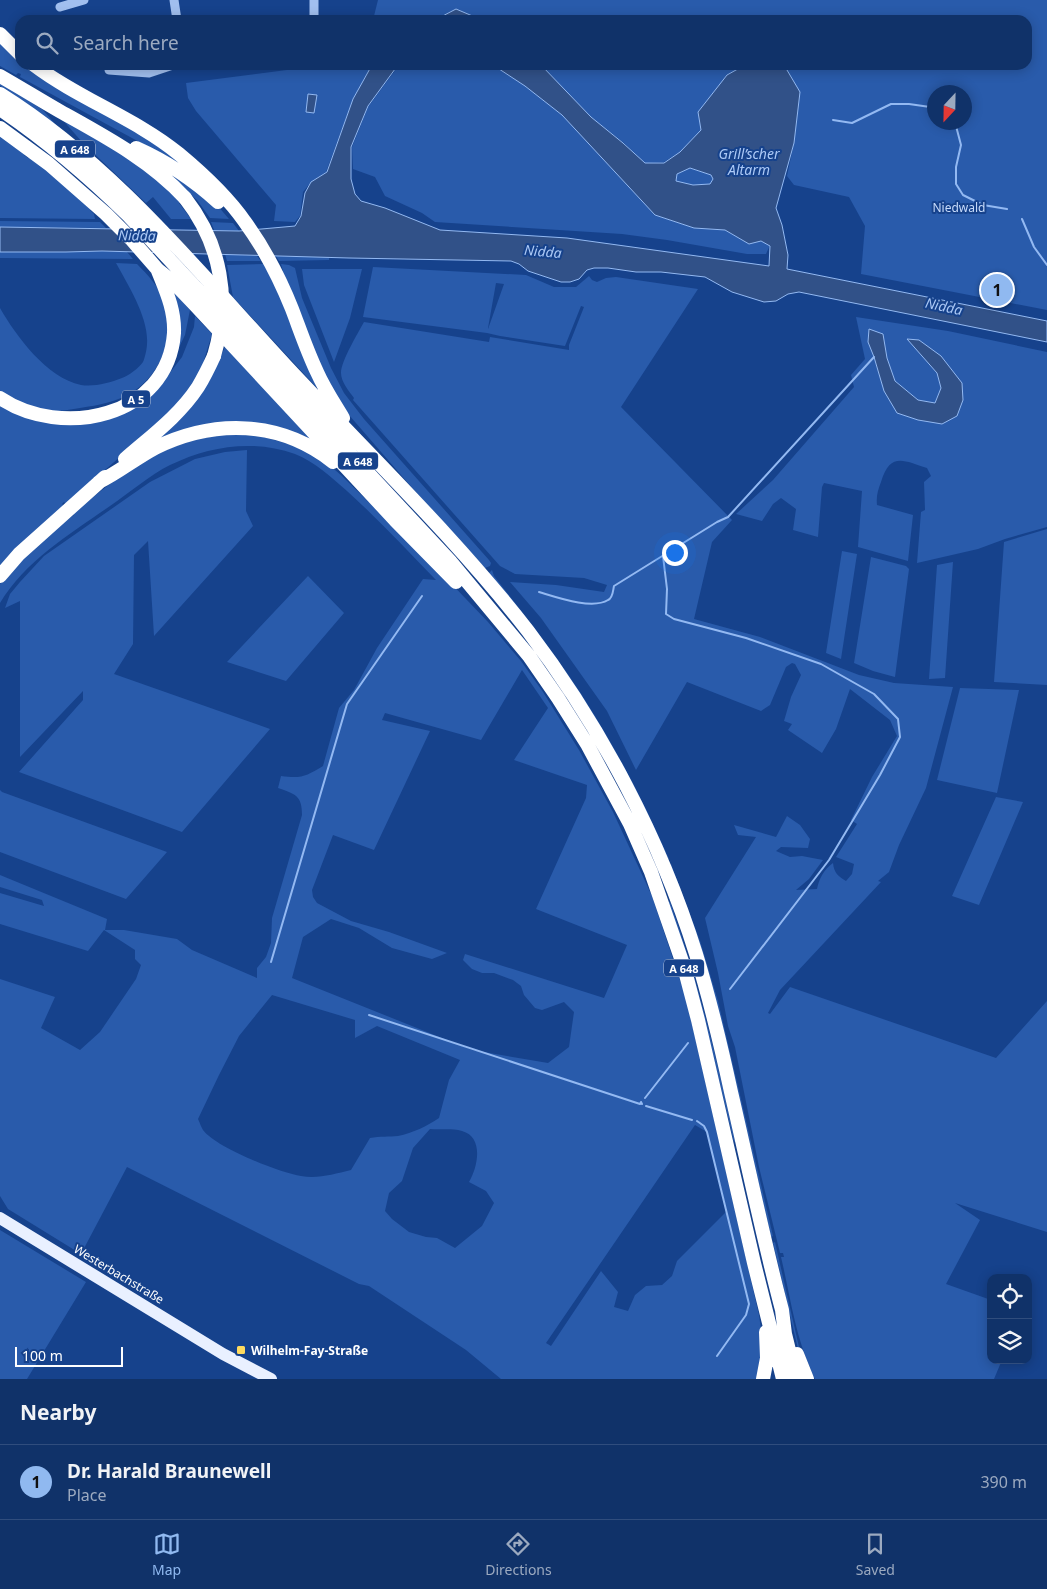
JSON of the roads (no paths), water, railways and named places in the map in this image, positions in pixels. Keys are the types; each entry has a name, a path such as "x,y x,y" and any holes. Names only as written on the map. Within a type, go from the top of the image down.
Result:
{"highway":[{"path":"0,34 15,49"},
{"path":"42,70 150,134 177,152 198,170 257,242 272,266 318,374 355,438"},
{"path":"0,76 139,158 173,186 185,198 203,225 216,258 223,304 220,334 214,356 197,388 176,414 99,482"},
{"name":"A 648","path":"0,94 80,153 143,211 454,545 528,632 568,688 605,748 636,806 671,886 695,952 714,1018 782,1310 785,1334 796,1379"},
{"name":"A 648","path":"0,109 51,145 128,215 450,561 529,656 587,744 630,824 651,872 684,967 783,1379"},
{"name":"A 648","path":"0,128 49,164 106,214 158,270 174,283 196,306 395,520 491,620 529,656"},
{"path":"99,133 162,162 199,185 229,207"},
{"name":"A 5","path":"0,398 34,414 68,419 102,415 131,403 143,394 161,372 168,358 174,333 172,308 158,270"},
{"name":"A 648","path":"0,576 19,554 99,482 155,448 197,432 225,428 257,429 282,434 301,442 331,461 395,520"},
{"path":"763,1379 767,1358 766,1309"},
{"path":"782,1310 799,1362 807,1379"}],"main road":[{"name":"Westerbachstraße","path":"0,1218 223,1354 271,1379"},
{"name":"Westerbachstraße","path":"223,1354 257,1379"}],"street":[{"path":"60,7 84,0"},
{"path":"174,0 176,15"},
{"path":"314,0 314,15"},
{"path":"109,70 149,73 158,70"}],"water":[{"path":"456,9 470,15 445,15"},
{"path":"369,70 394,70 368,106 351,147 351,179 355,194 361,201 385,208 440,230 567,238 769,266 770,246 761,241 749,244 725,230 694,228 655,215 562,115 525,86 501,70 546,70 591,117 645,163 664,163 680,152 701,130 698,112 727,75 736,70 787,70 800,92 794,143 776,208 782,225 788,255 787,269 1047,321 1047,342 799,292 788,294 776,301 764,302 732,292 705,277 661,272 594,268 587,270 579,279 561,282 528,271 511,261 102,251 0,252 0,227 239,231 295,226 301,216 305,193 311,182 327,172 353,99","holes":["690,168 711,175 713,179 710,184 693,185 676,181 677,174"]},
{"path":"308,94 317,95 314,113 306,112"},
{"path":"869,329 883,334 887,358 895,381 918,400 935,403 941,388 937,373 907,339 919,340 941,356 962,383 963,400 957,416 942,424 918,420 897,413 884,391 868,342"}],"waterway":[{"path":"833,120 852,123 891,104 927,107"},
{"path":"957,130 961,145 956,167 956,184 963,195 983,205 1007,209"},
{"path":"1022,219 1034,247 1047,265"},
{"path":"539,592 574,602 601,603 611,598 614,586 728,517 874,357"},
{"path":"663,556 667,589 666,614 674,619 746,638 821,664 874,694 898,719 900,737 880,775 829,860 730,989"},
{"path":"271,962 347,704 422,596"},
{"path":"369,1015 640,1104 641,1102 642,1104"},
{"path":"645,1098 688,1043"},
{"path":"646,1106 692,1120"},
{"path":"697,1121 704,1126 707,1132 749,1304 746,1315 717,1356"}],"place":[{"name":"Dr. Harald Braunewell","path":"997,290"},
{"name":"Wilhelm-Fay-Straße","path":"241,1350"}],"water label":[{"name":"Grill’scher Altarm","path":"749,162"},
{"name":"Nidda","path":"137,235"},
{"name":"Nidda","path":"543,251"},
{"name":"Nidda","path":"944,306"}],"park label":[{"name":"Niedwald","path":"959,207"}]}
